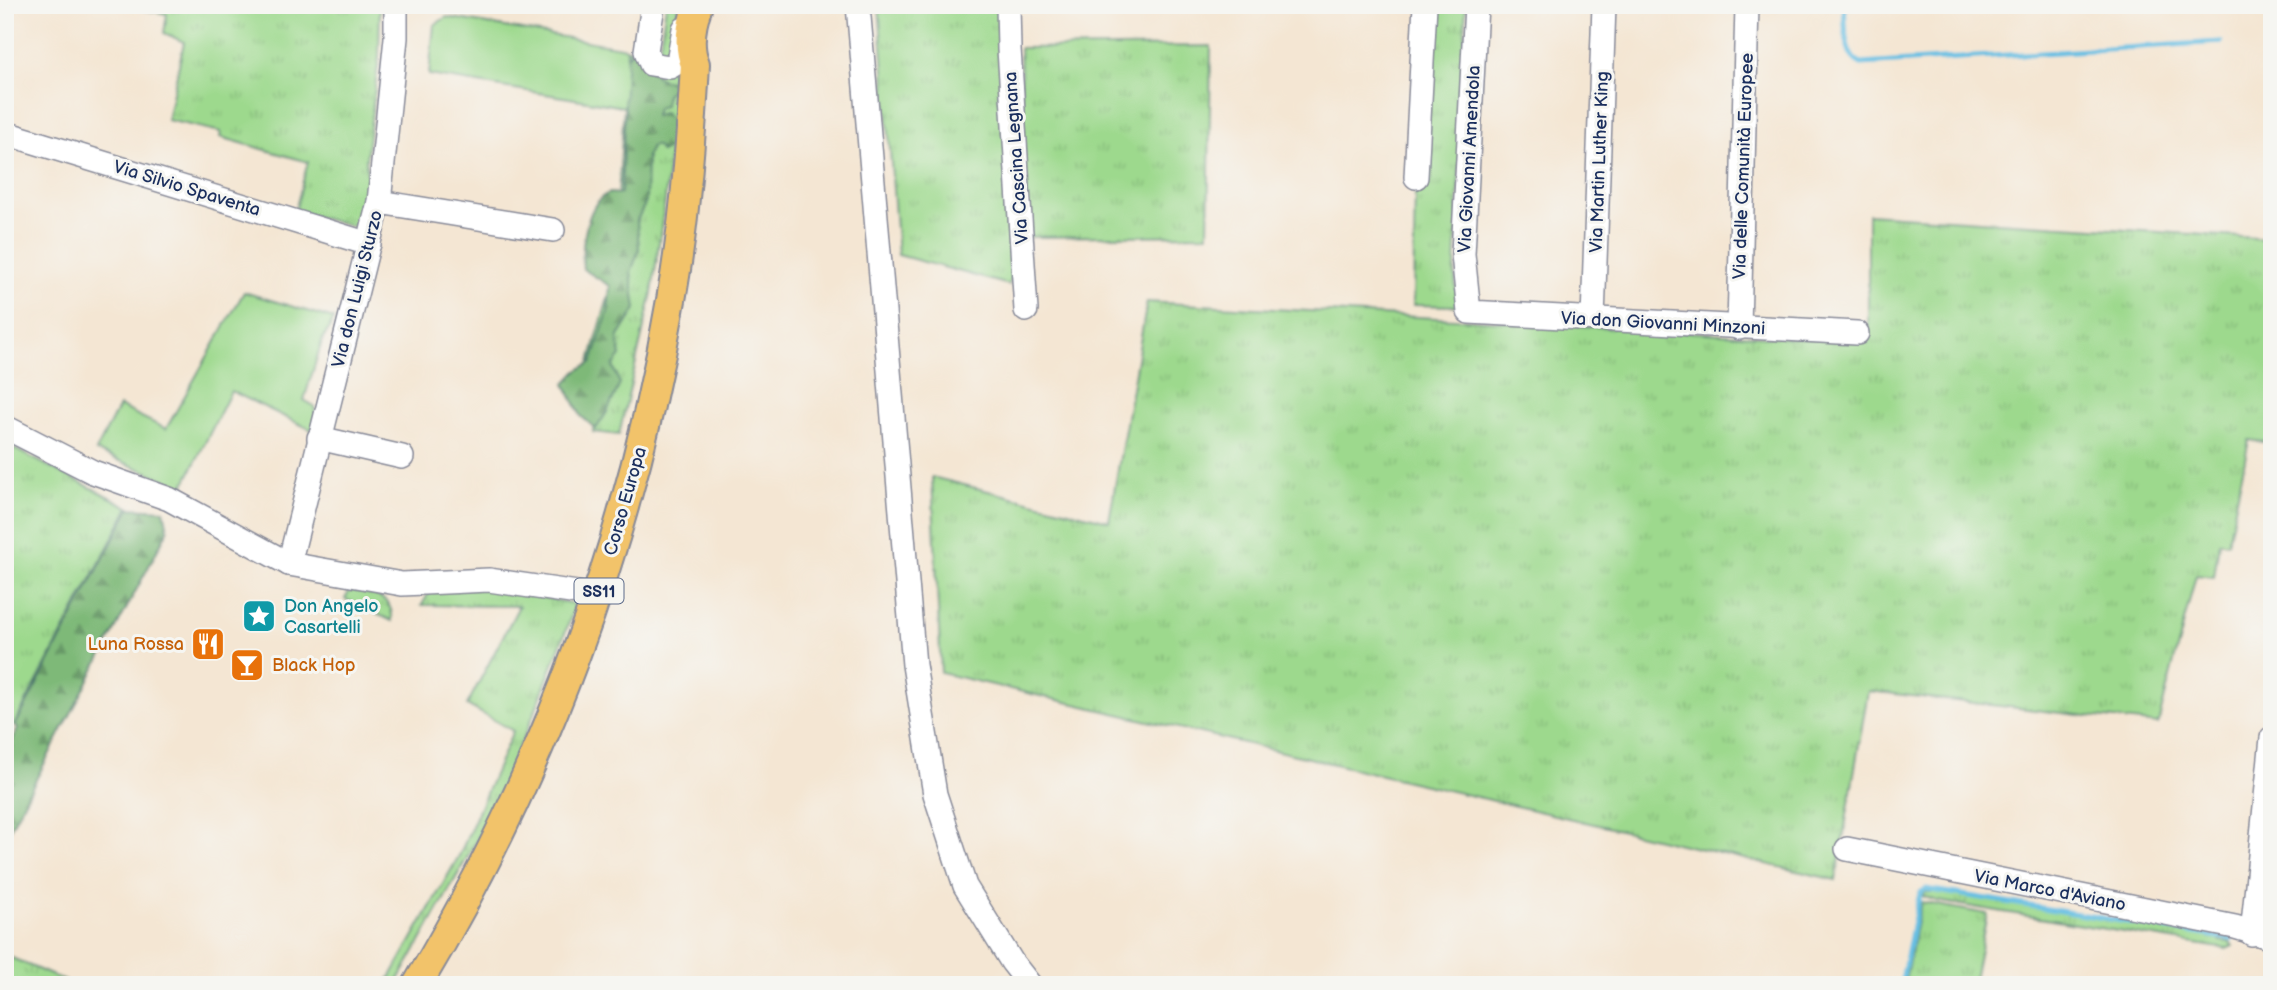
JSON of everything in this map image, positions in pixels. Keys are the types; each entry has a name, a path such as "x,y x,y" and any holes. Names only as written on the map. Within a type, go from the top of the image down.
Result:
{"main road":[{"name":"Corso Europa","path":"417,985 452,926 498,836 540,744 598,596 638,457 671,300 690,166 695,64 691,53 691,35 698,5"},
{"name":"Corso Europa","path":"695,64 705,52 715,5"}],"street":[{"path":"653,5 646,51 651,64 670,67 678,62 688,5"},
{"path":"858,5 914,666 935,794 965,886 1012,962 1030,985"},
{"name":"Via Cascina Legnana","path":"1008,5 1026,310"},
{"path":"1416,177 1425,5"},
{"name":"Via Giovanni Amendola","path":"1469,312 1463,254 1476,5"},
{"name":"Via Martin Luther King","path":"1593,319 1604,5"},
{"name":"Via delle Comunità Europee","path":"1739,328 1747,5"},
{"name":"Via don Luigi Sturzo","path":"289,564 379,202 396,38 396,10"},
{"name":"Via Silvio Spaventa","path":"5,133 369,244"},
{"path":"379,202 553,230"},
{"name":"Via don Giovanni Minzoni","path":"1469,312 1857,333"},
{"path":"5,428 93,471 169,499 289,564 402,584 489,580 598,596"},
{"path":"319,438 402,457"},
{"path":"2262,936 2272,738"},
{"name":"Via Marco d'Aviano","path":"1847,849 2235,927 2262,936"}],"green space":[{"path":"119,5 380,5 379,57 366,160 369,207 361,225 355,227 295,211 308,162 220,137 221,132 167,120 184,42 164,33 167,14"},
{"path":"666,5 680,5 673,55 658,57"},
{"path":"879,5 1002,5 1015,266 1009,285 898,255"},
{"path":"1433,5 1466,5 1455,272 1457,306 1413,305 1415,188 1424,188"},
{"path":"447,17 627,48 624,107 429,75 434,25"},
{"path":"1211,46 1208,235 1026,237 1020,48"},
{"path":"628,49 640,50 677,74 665,200 652,293 619,435 593,432 594,408 579,400 612,284"},
{"path":"638,50 656,76 676,81 678,85 666,94 664,106 657,108 655,116 664,112 670,120 673,146 661,152 657,146 652,146 647,155 646,202 637,220 639,250 631,272 636,309 618,338 621,356 613,366 620,384 596,429 581,416 565,384 577,371 592,362 608,312 610,286 583,269 584,238 595,205 610,193 621,193 625,106 616,94 625,59 632,51"},
{"path":"1868,214 2272,239 2272,443 2249,440 2228,542 2219,542 2214,577 2196,575 2158,724 1868,691 1836,880 941,673 932,477 1109,521 1147,302 1868,342"},
{"path":"244,292 334,319 322,341 304,400 314,406 316,416 312,430 231,391 183,487 96,451 119,406 166,429"},
{"path":"5,444 129,507 14,725 5,721"},
{"path":"130,508 164,510 168,530 5,838 5,758 18,728 15,726"},
{"path":"481,586 576,604 535,711 487,822 396,985 386,985 460,854 513,731 467,705 519,606 422,605 431,589"},
{"path":"350,590 373,594 385,601 392,612 392,621 345,599"},
{"path":"1926,892 1945,892 2220,938 2220,941 2230,942 2233,946 2226,949 1937,901 1922,896"},
{"path":"1921,902 1987,914 1973,985 1904,985"},
{"path":"5,955 74,985 5,985"}],"waterway":[{"path":"1844,5 1848,46 1855,60 1861,64 2221,42"},
{"path":"1901,985 1920,893 1926,889 2231,939"}],"place":[{"name":"Don Angelo Casartelli","path":"259,616"},
{"name":"Luna Rossa","path":"208,644"},
{"name":"Black Hop","path":"247,665"}]}
